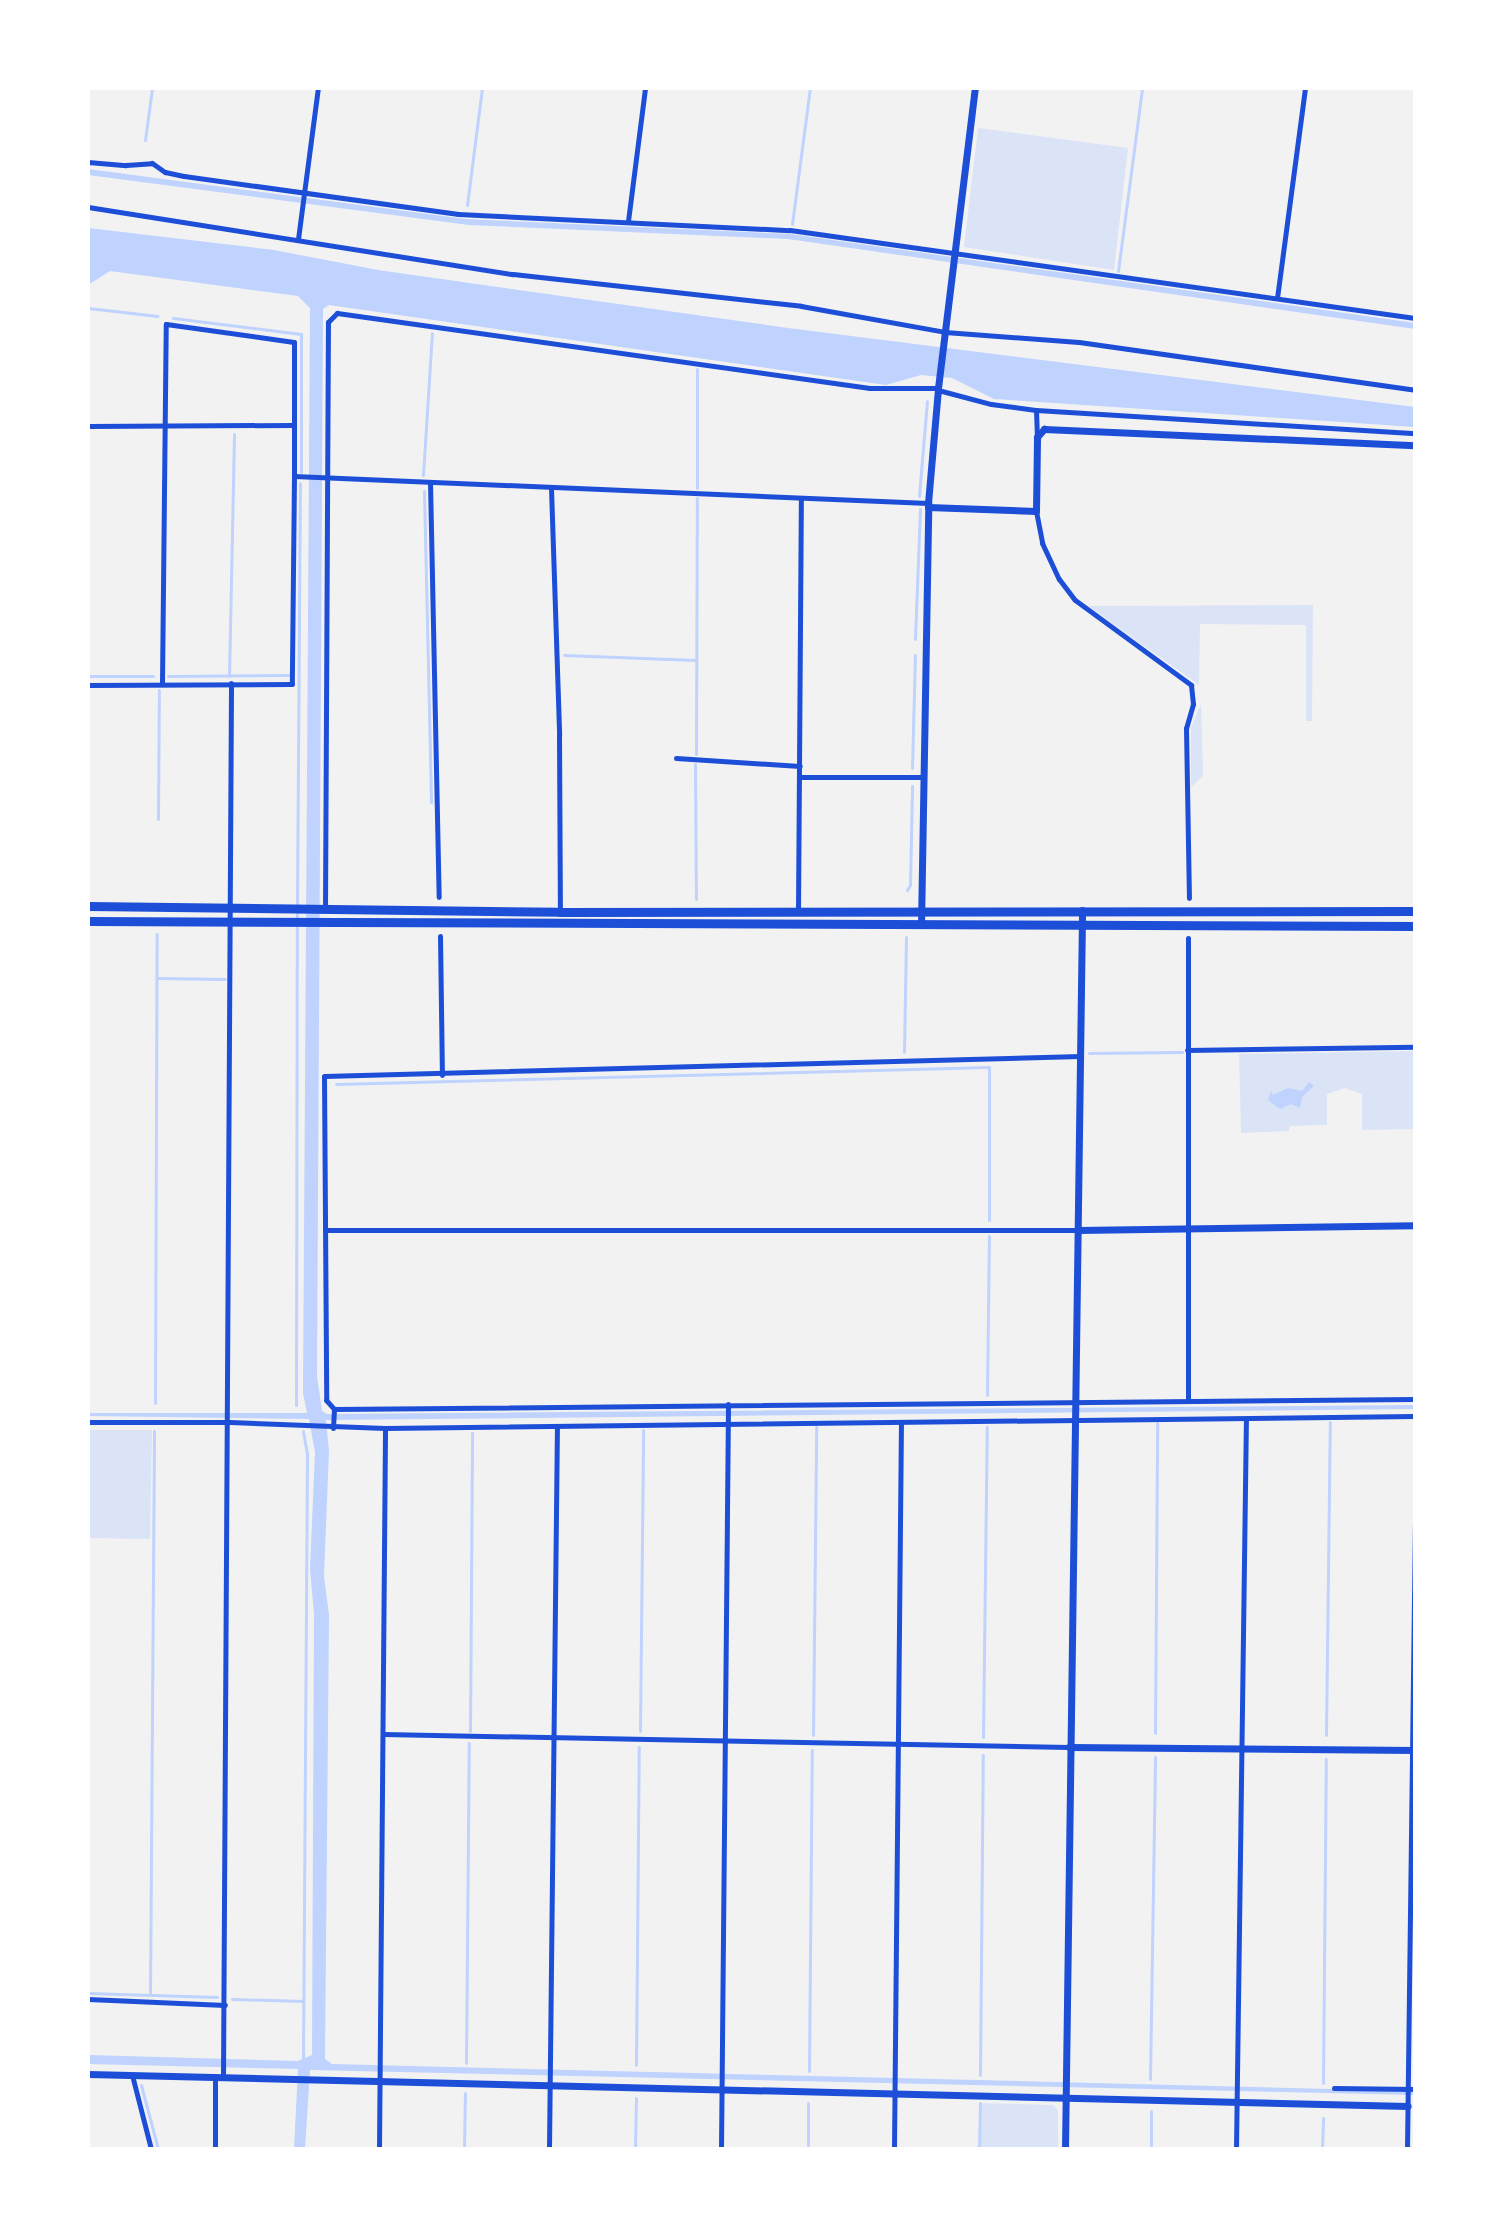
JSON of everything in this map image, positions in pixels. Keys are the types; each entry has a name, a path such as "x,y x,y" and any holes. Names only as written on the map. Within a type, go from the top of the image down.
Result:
{"highway":[{"path":"88,906 560,912 1415,911"},
{"path":"88,921 1415,926"}],"street":[{"path":"298,239 318,88"},
{"path":"628,221 645,88"},
{"path":"921,925 928,505 943,342 975,88"},
{"path":"1277,298 1305,88"},
{"path":"88,162 152,163 165,172 184,176 458,214 790,230 1415,318"},
{"path":"88,207 513,274 801,306 945,332 1079,342 1415,390"},
{"path":"324,909 328,322 337,313 870,388 938,387 991,404 1036,410 1415,433"},
{"path":"88,685 292,684 294,342 166,324 162,683"},
{"path":"1036,410 1036,511 1047,555 1075,600 1191,685 1193,704 1186,728 1189,898"},
{"path":"88,426 294,425"},
{"path":"1037,437 1044,429 1051,429 1415,445"},
{"path":"294,476 1036,511"},
{"path":"430,482 439,897"},
{"path":"551,488 560,912"},
{"path":"798,911 801,498"},
{"path":"215,2149 224,2057 225,2005 231,683"},
{"path":"676,758 800,766"},
{"path":"800,777 922,777"},
{"path":"1065,2149 1072,1400 1082,910"},
{"path":"440,936 442,1075"},
{"path":"1188,938 1188,1400"},
{"path":"1187,1050 1415,1047"},
{"path":"332,1426 334,1410 326,1400 323,1378 324,1076 1081,1056"},
{"path":"325,1230 1077,1230 1415,1225"},
{"path":"334,1410 1072,1400 1415,1399"},
{"path":"721,2149 728,1404"},
{"path":"88,1422 230,1422 385,1428 1415,1416"},
{"path":"1236,2149 1246,1419"},
{"path":"894,2149 901,1422"},
{"path":"549,2149 557,1426"},
{"path":"379,2149 385,1428"},
{"path":"1407,2149 1412,2089 1415,1522"},
{"path":"383,1734 1414,1750"},
{"path":"88,1999 225,2005"},
{"path":"88,2074 550,2082 1410,2104"},
{"path":"132,2075 151,2149"},
{"path":"1334,2088 1412,2089"}],"shaded area":[{"path":"978,128 1128,148 1114,270 964,247"},
{"path":"1313,605 1312,721 1306,721 1306,625 1200,624 1199,685 1088,606"},
{"path":"1201,704 1203,776 1191,787 1191,727"},
{"path":"1415,1051 1415,1129 1362,1130 1362,1094 1345,1088 1327,1094 1327,1125 1290,1126 1289,1131 1241,1133 1239,1054"},
{"path":"88,1430 152,1430 150,1539 88,1538"},
{"path":"981,2103 1053,2105 1058,2110 1058,2149 980,2149"}],"water":[{"path":"88,169 466,219 791,234 1415,323 1415,329 788,239 469,225 88,175"},
{"path":"88,228 274,250 378,270 788,328 1415,407 1415,427 994,399 952,378 921,375 886,385 329,305 323,309 317,1376 322,1411 327,1414 1415,1405 1415,1409 326,1420 329,1451 324,1576 329,1615 325,2059 332,2064 1415,2091 1415,2095 310,2070 305,2149 294,2149 298,2069 88,2064 88,2055 298,2061 312,2055 314,1614 310,1569 315,1452 309,1419 88,1416 88,1413 307,1413 303,1393 310,308 298,296 110,271 88,285"},
{"path":"1309,1082 1314,1086 1302,1097 1300,1108 1291,1104 1280,1109 1268,1100 1271,1091 1273,1095 1288,1088 1302,1091"}],"waterway":[{"path":"145,140 152,88"},
{"path":"467,205 482,88"},
{"path":"792,224 810,88"},
{"path":"1118,271 1142,88"},
{"path":"88,308 158,316"},
{"path":"173,318 301,334 301,472"},
{"path":"423,475 432,333"},
{"path":"697,369 697,488"},
{"path":"919,496 927,401"},
{"path":"229,676 234,434"},
{"path":"297,905 300,483"},
{"path":"424,491 431,802"},
{"path":"696,754 697,498"},
{"path":"915,639 920,509"},
{"path":"564,655 696,660"},
{"path":"912,768 915,655"},
{"path":"168,676 288,675"},
{"path":"88,676 153,676"},
{"path":"158,819 159,690"},
{"path":"695,764 696,899"},
{"path":"907,890 910,885 912,786"},
{"path":"296,1405 297,913"},
{"path":"155,1403 157,934"},
{"path":"904,1052 906,937"},
{"path":"157,978 225,979"},
{"path":"1089,1053 1182,1052"},
{"path":"336,1084 989,1067 989,1220"},
{"path":"987,1395 989,1236"},
{"path":"1326,1735 1330,1422"},
{"path":"1155,1733 1157,1423"},
{"path":"813,1735 816,1427"},
{"path":"983,1737 987,1427"},
{"path":"640,1731 643,1430"},
{"path":"150,1995 154,1431"},
{"path":"303,1431 307,1454 303,2059"},
{"path":"470,1731 472,1433"},
{"path":"466,2063 469,1743"},
{"path":"636,2065 639,1747"},
{"path":"809,2071 812,1750"},
{"path":"980,2075 983,1755"},
{"path":"1150,2079 1155,1757"},
{"path":"1323,2083 1326,1759"},
{"path":"88,1993 217,1997"},
{"path":"232,1999 303,2001"},
{"path":"141,2085 158,2149"},
{"path":"464,2149 465,2093"},
{"path":"635,2149 636,2098"},
{"path":"808,2103 808,2149"},
{"path":"979,2149 980,2103"},
{"path":"1151,2111 1151,2149"},
{"path":"1322,2149 1323,2118"}]}
